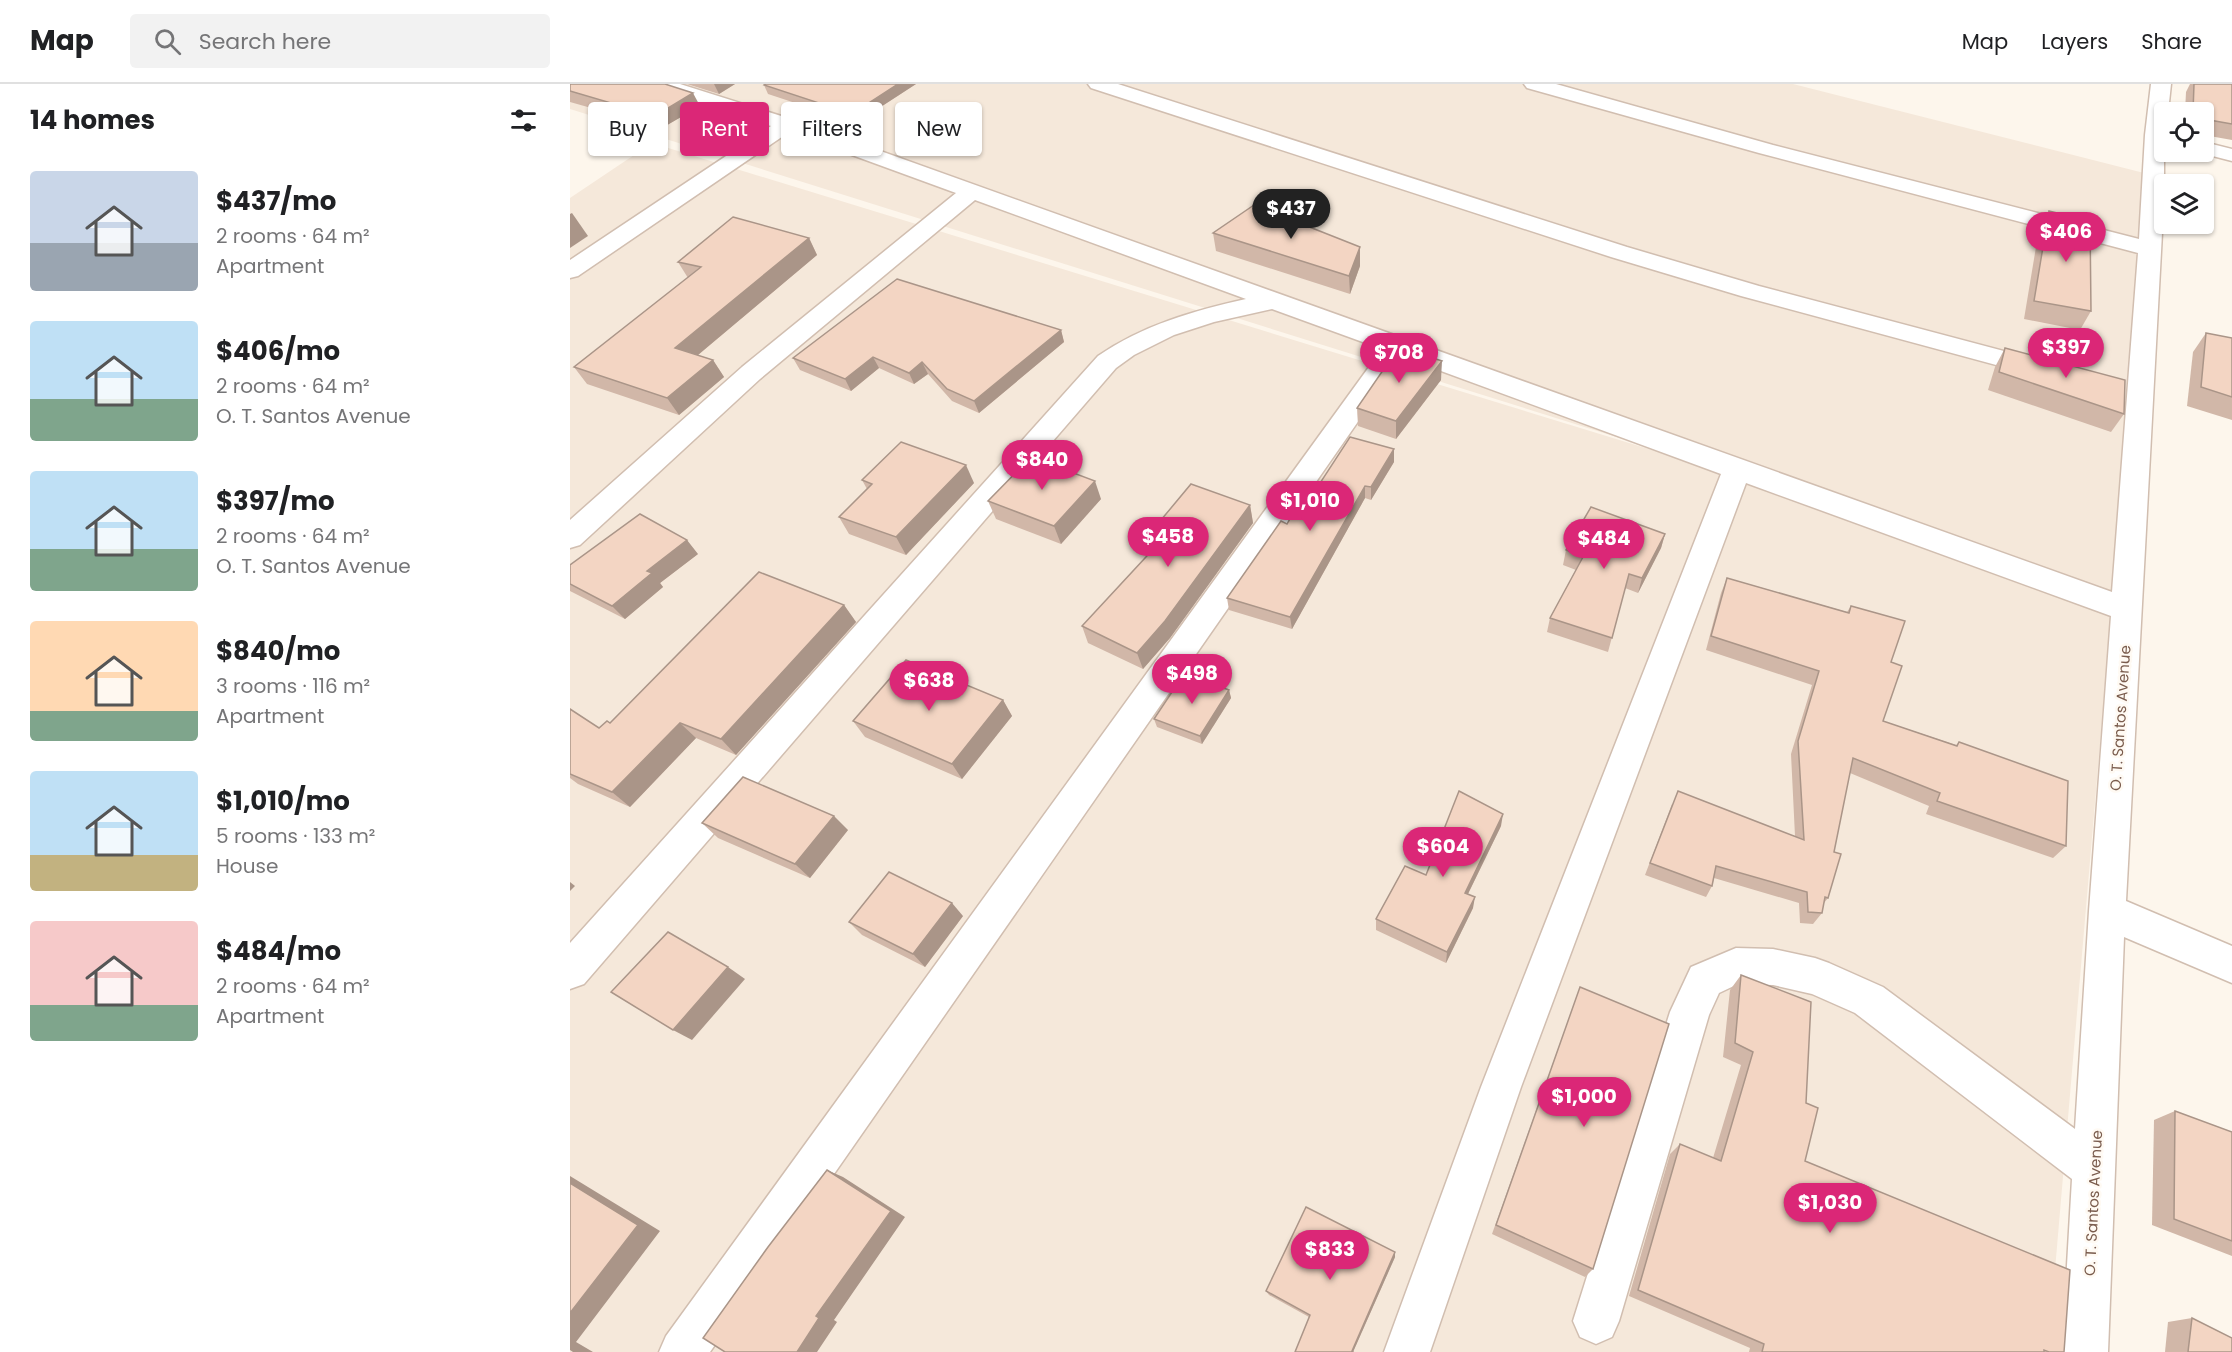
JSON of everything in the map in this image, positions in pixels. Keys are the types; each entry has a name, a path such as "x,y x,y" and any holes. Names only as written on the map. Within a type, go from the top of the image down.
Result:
{"street":[{"path":"659,84 781,122"},
{"path":"1098,84 1750,291 2064,375"},
{"path":"1534,84 1777,152 2150,249"},
{"name":"O. T. Santos Avenue","path":"2161,84 2161,102"},
{"path":"570,271 781,128"},
{"path":"2214,150 2232,155"},
{"path":"875,156 2127,610"},
{"name":"O. T. Santos Avenue","path":"2085,1352 2107,911 2127,610 2130,392 2150,249 2158,162"},
{"path":"570,537 751,373 972,191"},
{"path":"570,971 1107,362 1125,347 1156,333 1206,316 1273,301"},
{"path":"682,1352 1398,346"},
{"path":"1407,1352 1500,1087 1737,469"},
{"path":"2107,911 2232,966"},
{"path":"1596,1322 1690,1012 1705,980 1736,966 1773,967 1815,976 1869,1000 2095,1170"}],"shaded area":[{"path":"570,84 1793,84 2144,173 2113,592 2048,1352 570,1352 570,198 633,156 668,156 668,148 680,152 680,156 694,156 1942,539 720,156 769,156 769,102 680,102 680,143 668,140 668,102 588,102 588,115 570,109"}],"building":[{"path":"570,84 665,84 693,93 668,108 668,102 607,102 570,91"},
{"path":"898,84 870,102 816,102 764,85"},
{"path":"2194,84 2232,84 2232,124 2214,121 2214,102 2193,102"},
{"path":"1254,205 1360,247 1349,276 1213,233"},
{"path":"2049,211 2090,221 2091,311 2034,301"},
{"path":"733,217 809,238 675,348 713,360 667,398 574,367 701,267 678,262"},
{"path":"897,279 1061,330 974,401 947,389 922,362 909,373 873,357 845,379 793,358"},
{"path":"2206,333 2232,338 2232,397 2201,387"},
{"path":"1399,347 1442,361 1396,421 1357,408"},
{"path":"2005,348 2125,380 2124,414 1999,372"},
{"path":"1350,437 1394,449 1371,487 1365,486 1290,617 1227,598 1281,521 1287,524 1305,492 1313,494"},
{"path":"901,442 966,465 896,537 839,517 872,484 862,480"},
{"path":"1031,457 1095,481 1054,526 988,501"},
{"path":"1191,484 1250,505 1165,621 1137,653 1082,626 1170,531 1156,526"},
{"path":"1591,507 1665,534 1642,578 1629,574 1612,638 1550,618 1583,557 1566,550"},
{"path":"640,514 687,540 647,571 652,573 612,606 570,584 570,565"},
{"path":"759,572 844,605 721,739 680,723 612,792 570,774 570,709 599,728 607,721 610,723"},
{"path":"1727,578 1849,613 1851,606 1905,621 1891,662 1902,666 1883,721 1957,746 1959,742 2068,781 2066,846 1937,801 1940,793 1853,758 1834,852 1841,854 1828,898 1825,897 1822,913 1808,912 1807,892 1716,866 1712,886 1650,863 1678,791 1804,840 1798,741 1819,671 1711,636"},
{"path":"906,660 1003,700 952,764 853,721"},
{"path":"1184,674 1229,690 1200,736 1154,719"},
{"path":"743,777 834,816 795,864 702,823"},
{"path":"1459,791 1503,814 1465,893 1475,897 1447,952 1376,919 1405,866 1426,875"},
{"path":"889,872 952,903 913,954 849,922"},
{"path":"668,932 728,967 673,1030 611,992"},
{"path":"1741,975 1811,1002 1806,1103 1818,1108 1805,1161 2070,1270 2064,1352 2044,1350 2044,1352 1762,1352 1764,1344 1638,1290 1680,1144 1721,1161 1753,1052 1735,1043"},
{"path":"1580,987 1669,1024 1593,1269 1496,1225"},
{"path":"2175,1111 2232,1132 2232,1241 2174,1219"},
{"path":"827,1170 891,1211 816,1316 819,1318 797,1352 725,1352 703,1338 768,1247"},
{"path":"570,1183 638,1225 570,1313"},
{"path":"1306,1207 1395,1252 1353,1352 1295,1352 1310,1315 1266,1291"},
{"path":"2192,1318 2232,1338 2232,1352 2188,1352"}]}
